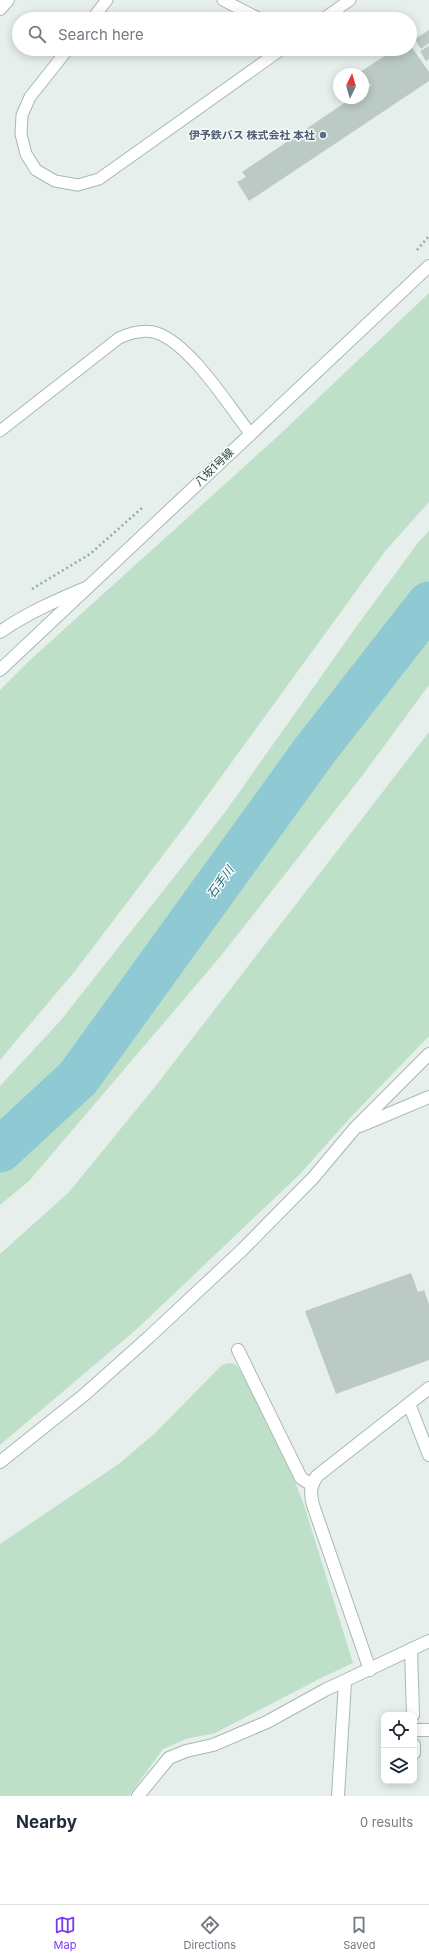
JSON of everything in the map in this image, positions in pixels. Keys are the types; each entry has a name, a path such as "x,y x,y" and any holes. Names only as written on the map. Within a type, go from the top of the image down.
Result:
{"street":[{"path":"0,9 8,0"},
{"name":"八坂1号線","path":"0,670 427,267"},
{"path":"0,632 58,599 89,587"},
{"path":"0,1462 84,1395 219,1272 313,1178 355,1128 429,1054"},
{"path":"355,1128 429,1098"},
{"path":"238,1350 300,1478 312,1485"},
{"path":"370,1670 310,1494 312,1485 317,1476 429,1388"},
{"path":"409,1404 429,1455"},
{"path":"138,1796 169,1758 186,1751 220,1742 267,1722 325,1690 345,1682 429,1641"},
{"path":"411,1650 413,1712"},
{"path":"338,1796 345,1682"},
{"path":"417,1730 429,1730"}],"lane":[{"path":"98,12 107,0"},
{"path":"223,0 246,12"},
{"path":"333,12 350,0"},
{"path":"62,56 30,97 22,115 21,134 26,154 36,170 55,181 78,185 99,179 272,56"},
{"path":"0,430 119,338 132,332 156,333 178,344 215,387 250,433"}],"path":[{"path":"412,255 429,236"},
{"path":"31,590 90,554 142,507"}],"green space":[{"path":"429,293 429,502 386,550 189,821 75,971 0,1060 0,690 30,660 277,437"},
{"path":"429,531 429,685 359,780 220,957 29,1181 0,1205 0,1086 61,1020 223,815 359,623 417,544"},
{"path":"429,732 429,1036 350,1118 300,1174 138,1328 0,1445 0,1254 69,1192 154,1088"},
{"path":"229,1363 235,1364 241,1371 294,1479 304,1505 353,1663 215,1733 186,1739 163,1749 129,1796 0,1796 0,1544 120,1463 154,1434 222,1365"}],"building":[{"path":"429,30 429,43 421,49 417,42 417,38"},
{"path":"429,46 429,59 426,61 420,51"},
{"name":"伊予鉄バス 株式会社 本社","path":"417,55 429,72 429,81 249,201 237,182 246,177 242,172 343,104 369,104 369,87 371,86 369,83 369,68 366,68 384,56 417,56"},
{"path":"411,1273 418,1292 424,1290 429,1304 429,1360 336,1394 305,1311"}],"waterway":[{"name":"石手川","path":"0,1150 78,1078 315,750 429,604"}],"place":[{"name":"伊予鉄バス 株式会社 本社","path":"323,135"}]}
